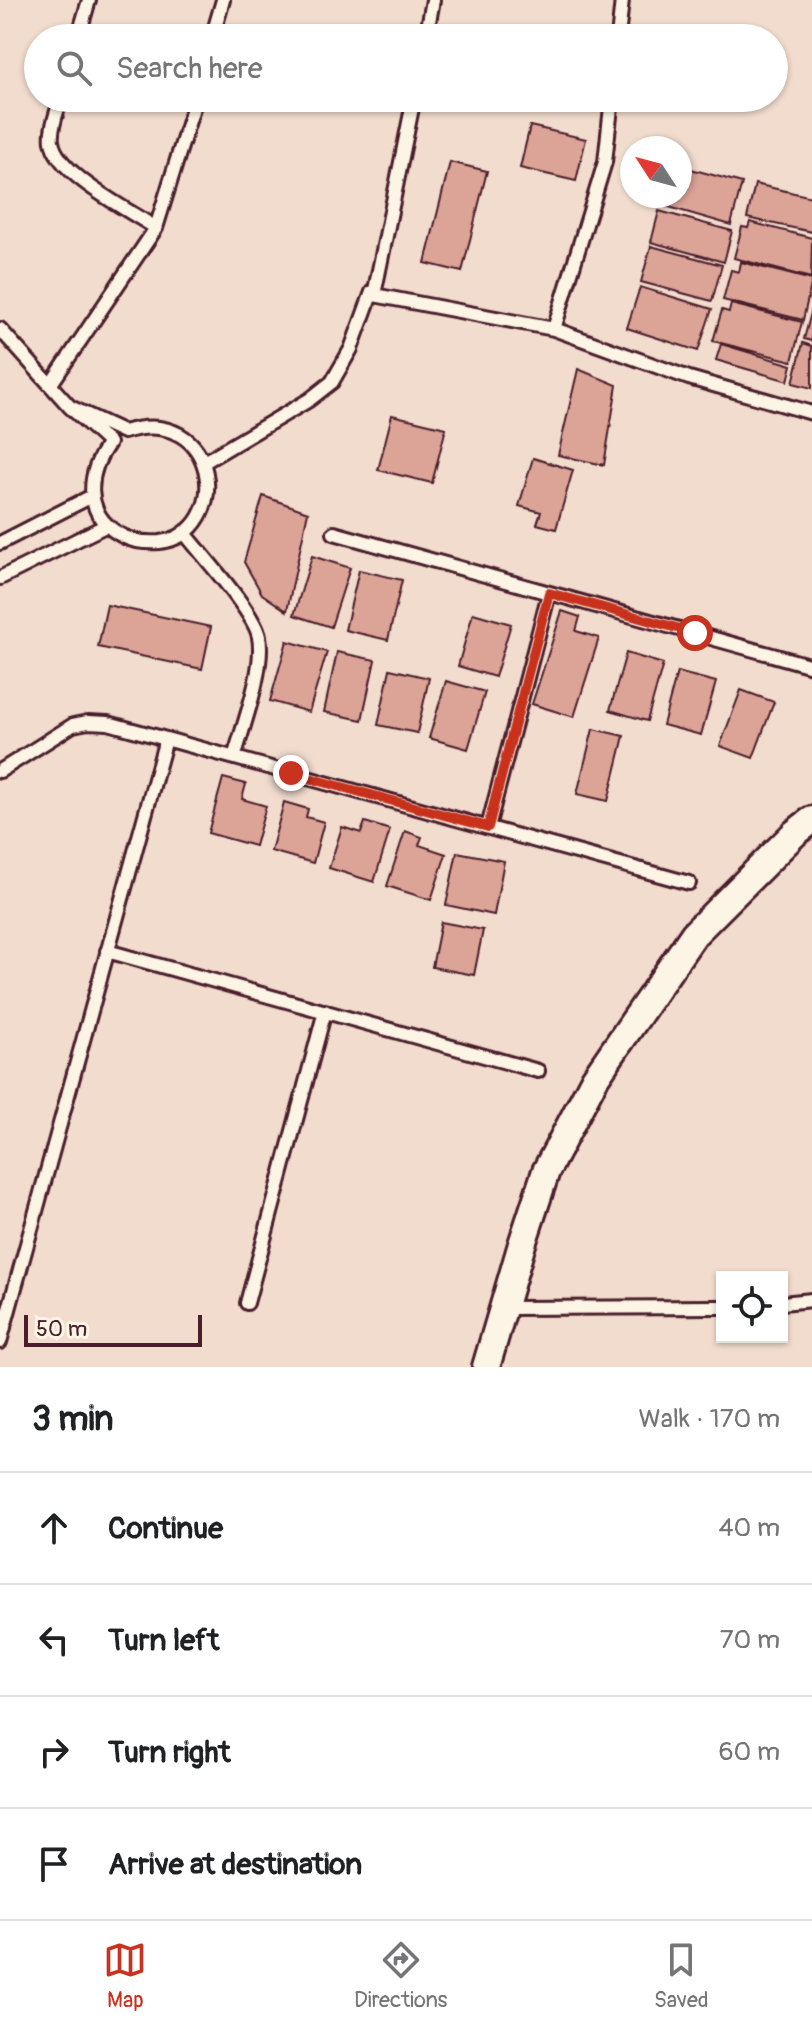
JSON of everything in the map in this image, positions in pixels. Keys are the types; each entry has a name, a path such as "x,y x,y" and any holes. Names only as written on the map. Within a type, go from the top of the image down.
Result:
{"street":[{"path":"486,1367 546,1171 595,1078 694,934 795,833 812,820"}],"lane":[{"path":"82,24 89,0"},
{"path":"216,24 223,0"},
{"path":"429,24 433,0"},
{"path":"619,24 622,0"},
{"path":"58,112 52,141 60,160 76,176 156,228"},
{"path":"51,384 156,228 192,112"},
{"path":"374,295 411,112"},
{"path":"554,329 605,162 610,112"},
{"path":"204,462 309,400 332,382 351,349 372,292 374,295 554,329 689,378 812,413"},
{"path":"0,329 70,407 109,443 95,467 92,496 107,525 128,539 147,543 167,541 184,532 198,518 206,500 208,481 204,462 194,446 179,434 162,427 143,426 124,432 70,407"},
{"path":"0,543 92,496"},
{"path":"0,578 107,525"},
{"path":"184,532 245,610 259,635 259,663 234,758"},
{"path":"334,533 812,666"},
{"path":"488,827 549,593"},
{"path":"0,771 73,725 108,723 689,883"},
{"path":"0,1342 166,739"},
{"path":"107,951 538,1071"},
{"path":"247,1303 325,1011"},
{"path":"788,1302 812,1300"},
{"path":"503,1308 716,1307"}],"building":[{"path":"530,126 586,139 576,181 520,168"},
{"path":"450,162 487,171 462,272 425,263"},
{"path":"692,169 742,183 731,225 672,208 692,208"},
{"path":"755,184 812,197 812,232 747,218"},
{"path":"659,211 732,231 724,262 651,242"},
{"path":"750,222 812,238 811,278 734,258 742,227 748,228"},
{"path":"651,246 722,265 712,301 641,282"},
{"path":"741,262 812,280 803,320 723,300 731,270 739,272"},
{"path":"640,287 712,309 698,351 627,328"},
{"path":"731,304 802,322 792,361 713,341 722,310 729,312"},
{"path":"812,309 812,341 804,339"},
{"path":"803,343 812,346 812,388 793,383"},
{"path":"721,344 792,365 788,381 716,360"},
{"path":"578,369 617,385 604,465 558,455"},
{"path":"392,415 446,428 432,483 378,470"},
{"path":"533,458 573,470 556,529 537,524 541,512 519,506"},
{"path":"263,496 308,512 287,611 262,594 244,562"},
{"path":"312,556 350,568 331,627 294,615"},
{"path":"359,570 402,580 388,640 345,630"},
{"path":"107,605 211,627 202,669 98,647"},
{"path":"562,611 580,617 576,631 599,638 574,717 532,704"},
{"path":"473,613 511,624 495,677 458,666"},
{"path":"287,641 327,652 309,712 270,701"},
{"path":"337,652 375,660 362,720 324,712"},
{"path":"626,653 663,664 647,721 610,710"},
{"path":"390,669 429,678 417,733 378,725"},
{"path":"677,672 716,682 701,735 663,725"},
{"path":"446,681 485,692 468,749 429,738"},
{"path":"741,690 774,702 753,758 720,746"},
{"path":"593,729 624,736 608,801 577,794"},
{"path":"223,778 246,784 242,799 266,806 255,846 208,833"},
{"path":"284,802 308,809 306,817 324,822 313,863 271,851"},
{"path":"365,822 390,830 374,882 329,868 342,827 361,833"},
{"path":"405,831 422,837 419,845 446,854 431,900 387,886"},
{"path":"457,852 504,861 494,915 446,905"},
{"path":"441,922 483,930 474,975 432,967"}],"route":[{"path":"291,773 488,827 549,593 695,633"}]}
